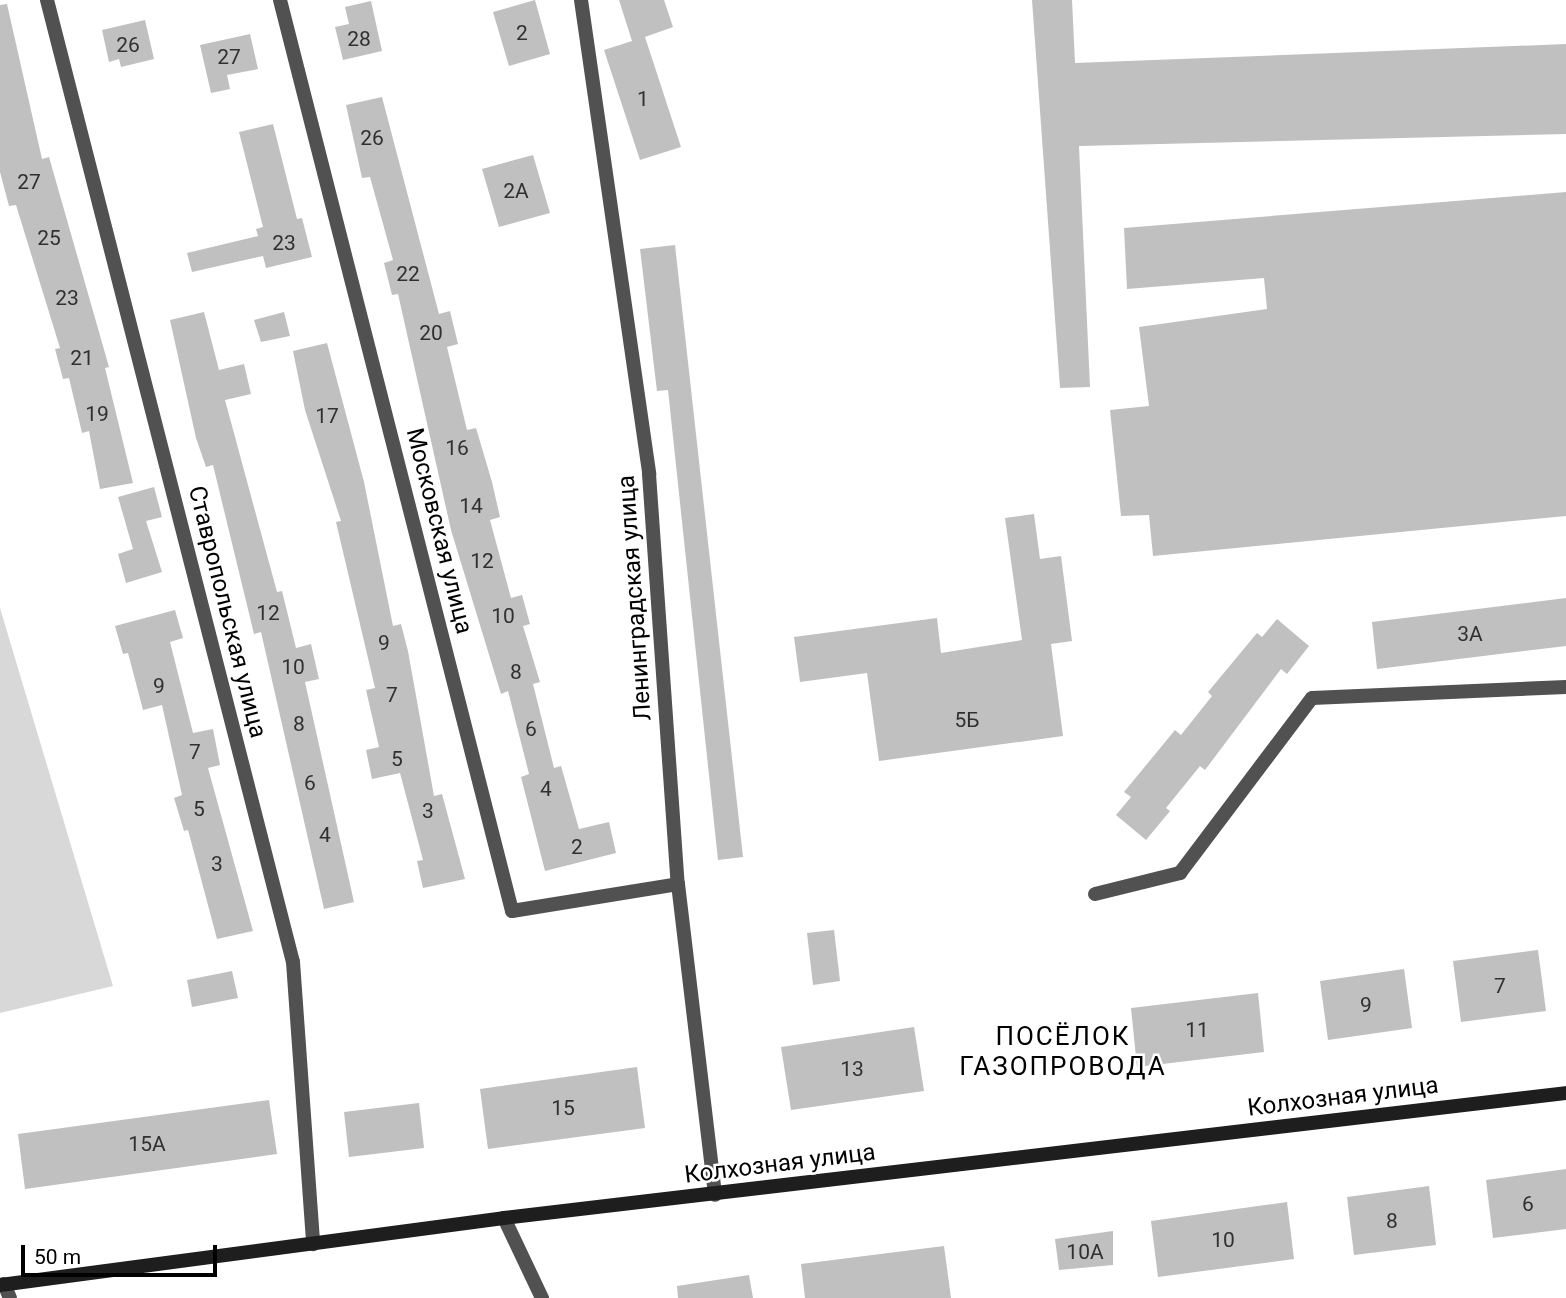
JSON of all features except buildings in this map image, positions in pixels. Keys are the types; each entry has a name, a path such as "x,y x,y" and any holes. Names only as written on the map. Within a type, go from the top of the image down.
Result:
{"main road":[{"name":"Колхозная улица","path":"5,1289 504,1218 1566,1093"}],"street":[{"name":"Ставропольская улица","path":"47,0 293,962 313,1244"},
{"name":"Московская улица","path":"280,0 512,911 678,884"},
{"name":"Ленинградская улица","path":"581,0 649,474 678,884 715,1195"},
{"path":"1095,894 1180,873 1312,698 1566,687"},
{"path":"504,1218 541,1298"}],"shaded area":[{"path":"0,608 113,986 0,1013"}],"district":[{"name":"ПОСЁЛОК ГАЗОПРОВОДА","path":"1063,1052"}]}
